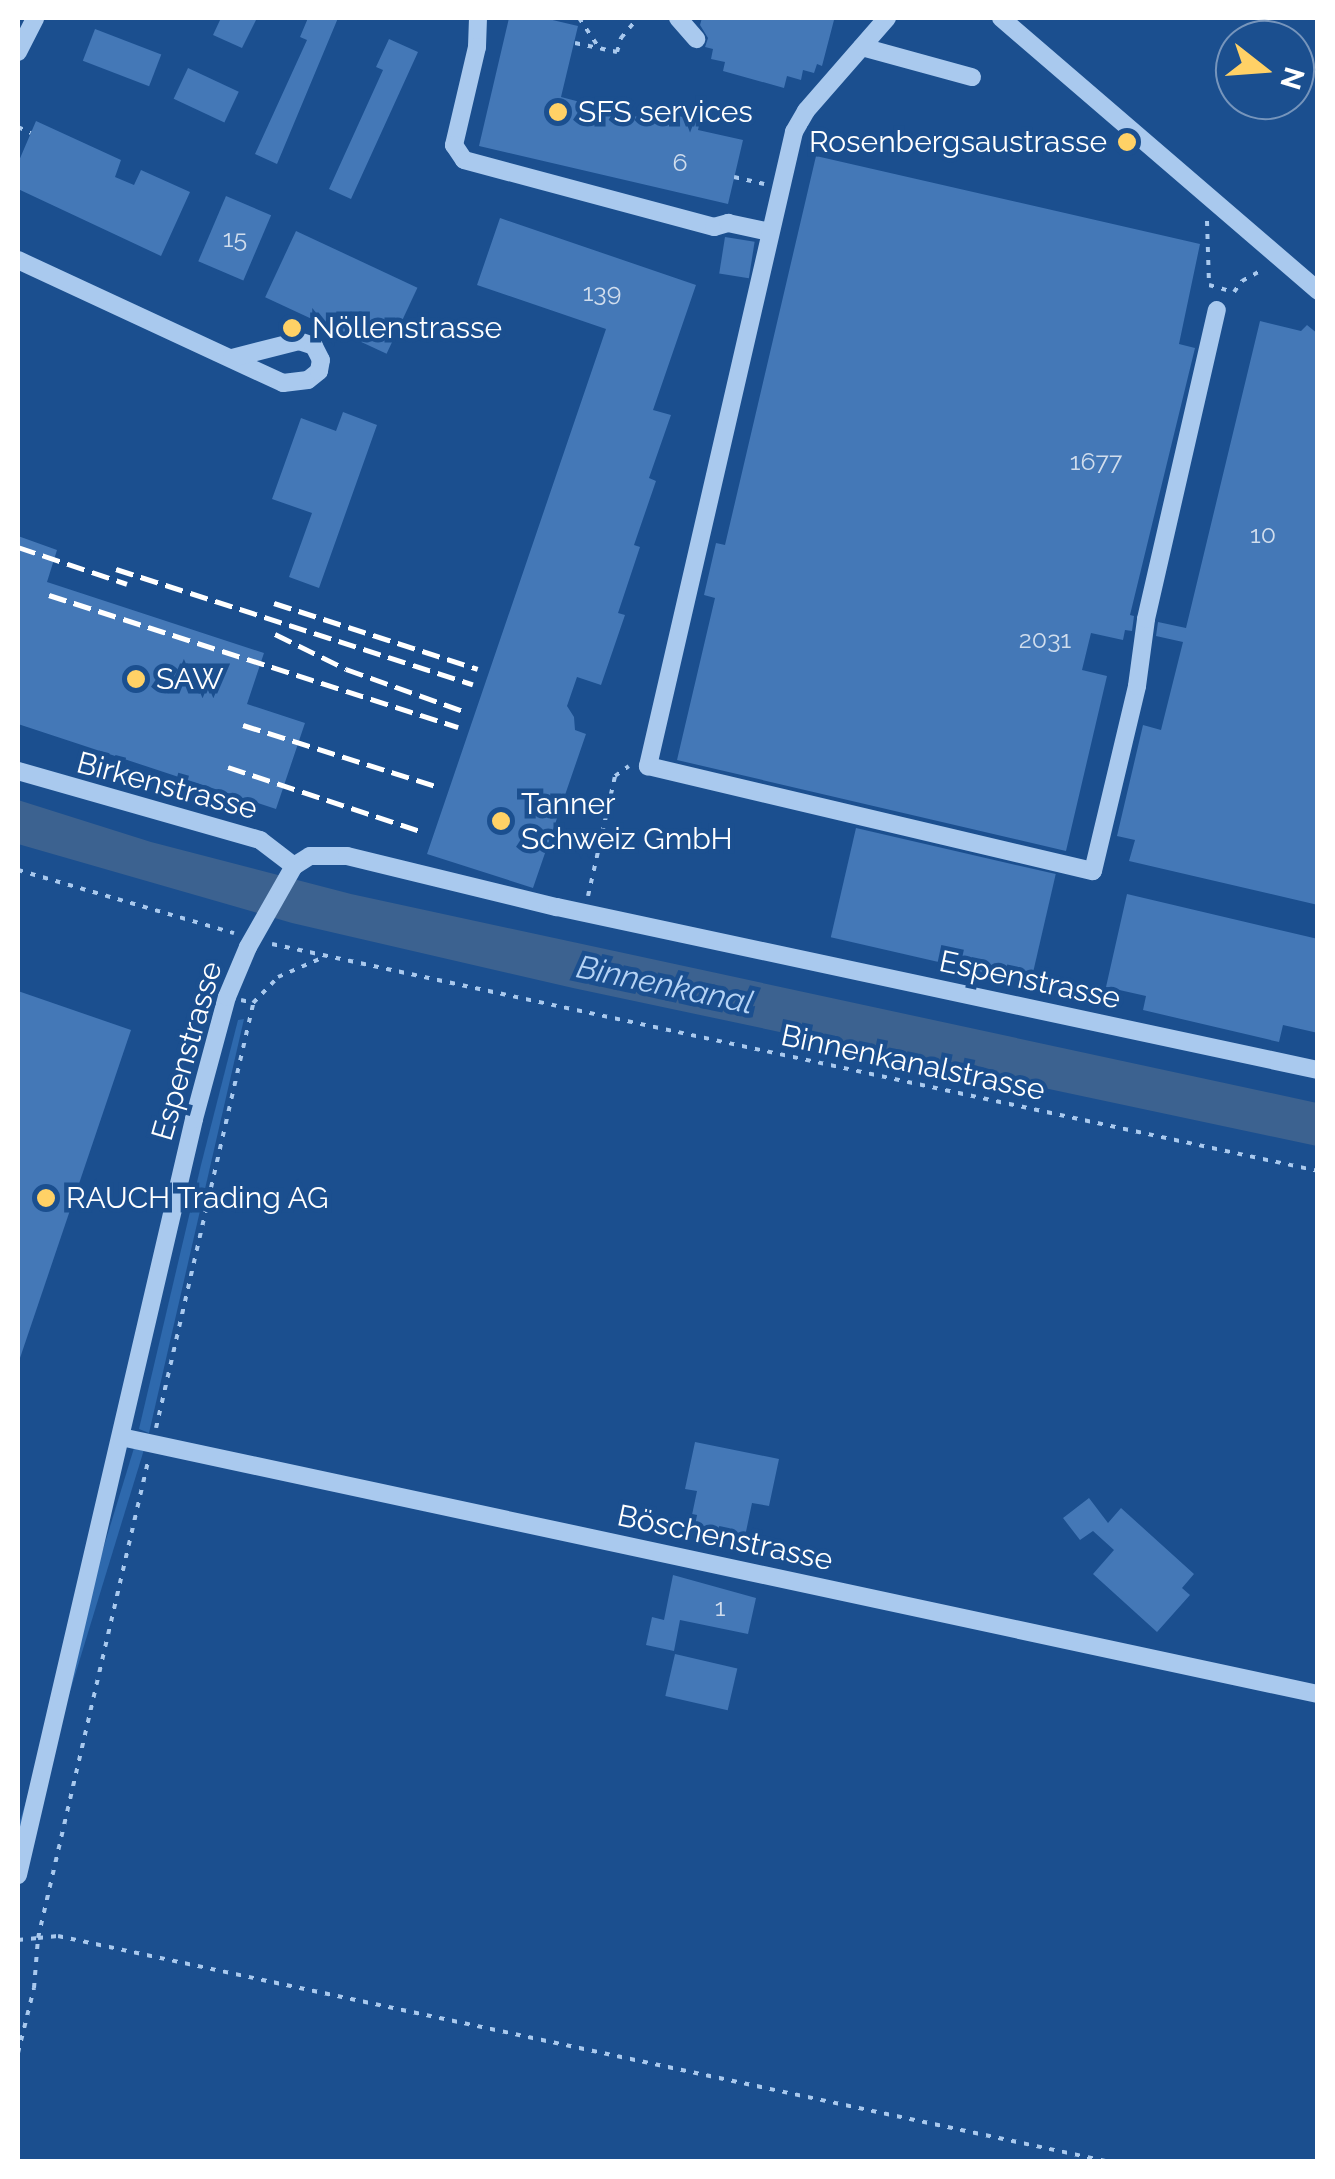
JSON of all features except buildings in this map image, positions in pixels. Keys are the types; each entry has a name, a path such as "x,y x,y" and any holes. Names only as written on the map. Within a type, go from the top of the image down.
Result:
{"street":[{"path":"18,52 35,18"},
{"path":"478,18 477,47 454,145 464,160 714,227 728,224 770,232"},
{"path":"680,18 696,39"},
{"path":"887,18 862,47 836,91 806,112 789,150 648,766 1092,871 1138,686 1146,619 1217,310"},
{"path":"1001,18 1318,291"},
{"path":"862,47 972,78"},
{"path":"18,260 232,358"},
{"name":"Birkenstrasse","path":"18,771 273,846 294,866"},
{"name":"Espenstrasse","path":"18,1875 227,997 250,941 294,866 310,856 347,856 584,913 1318,1070"},
{"name":"Böschenstrasse","path":"121,1436 1318,1694"}],"path":[{"path":"580,18 599,48"},
{"path":"575,42 617,52 620,38 638,18"},
{"path":"18,126 31,133"},
{"path":"1209,286 1234,292 1253,272 1274,266"},
{"path":"584,913 615,776 632,764 648,766"},
{"name":"Binnenkanalstrasse","path":"18,870 250,941 323,958 1318,1171"},
{"path":"18,2052 34,1988 38,1938 253,1003 278,977 323,958"},
{"path":"227,997 253,1003"},
{"path":"18,1940 58,1936 1110,2162"}],"shaded area":[{"path":"244,1019 149,1433 139,1429 238,1020"},
{"path":"134,1448 144,1451 18,1862 18,1827"}],"water":[{"name":"Binnenkanal","path":"18,800 151,842 351,894 1317,1103 1317,1146 573,988 292,923 18,844"}],"railway":[{"path":"18,547 127,584"},
{"path":"116,569 473,684"},
{"path":"49,595 458,727"},
{"path":"274,603 478,669"},
{"path":"275,634 346,669 463,711"},
{"path":"243,725 438,787"},
{"path":"228,767 423,832"}],"place":[{"name":"SFS services","path":"558,112"},
{"name":"Rosenbergsaustrasse","path":"1127,142"},
{"name":"Nöllenstrasse","path":"292,328"},
{"name":"SAW","path":"136,679"},
{"name":"Tanner Schweiz GmbH","path":"501,821"},
{"name":"RAUCH Trading AG","path":"46,1198"}]}
